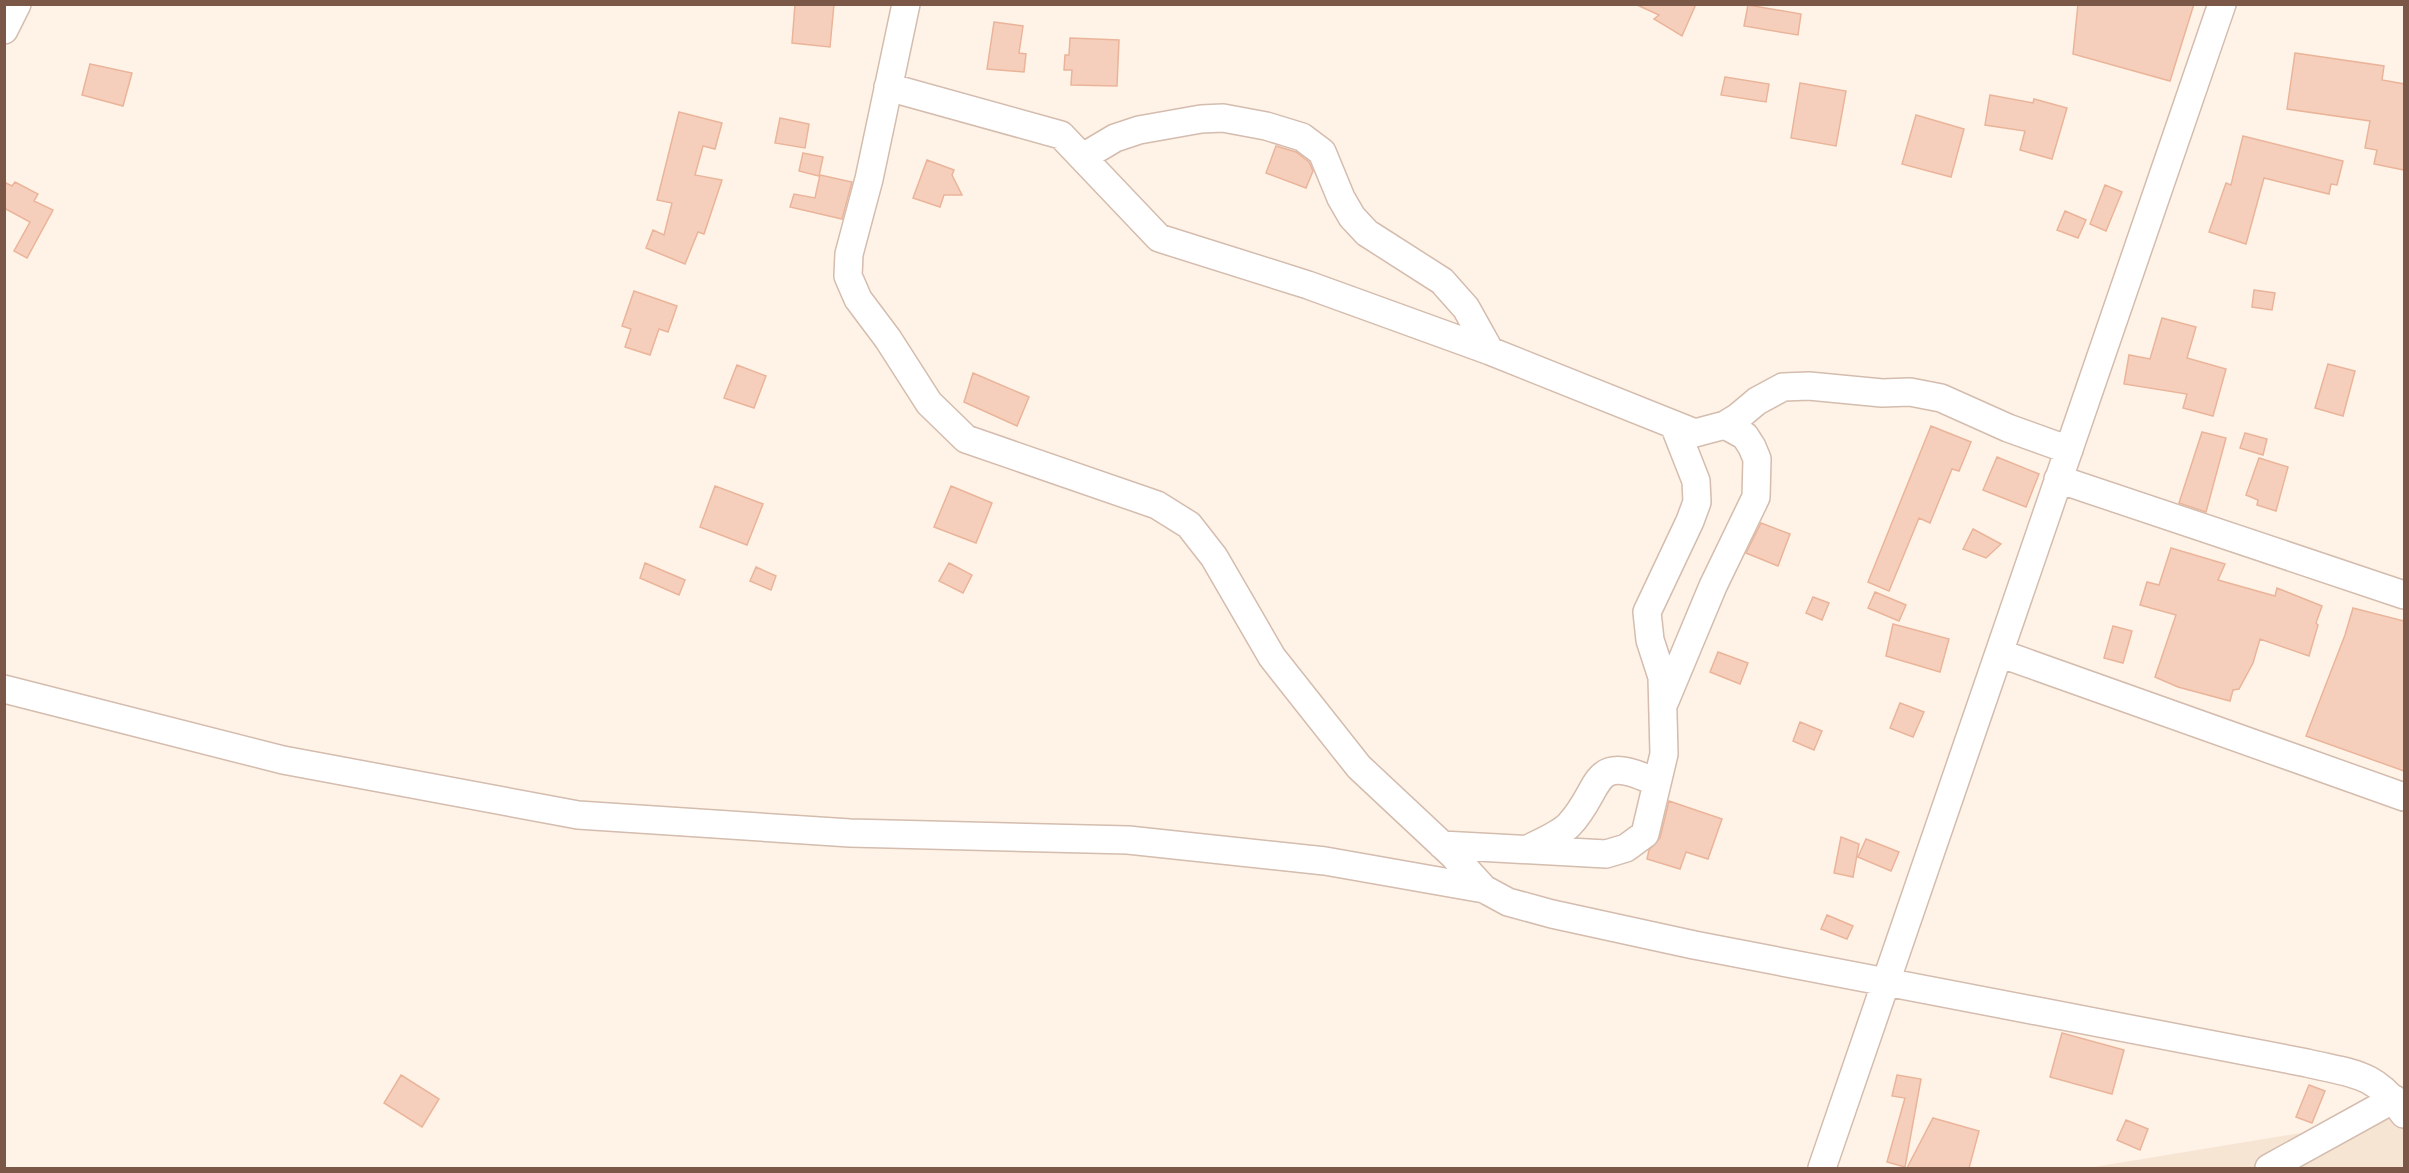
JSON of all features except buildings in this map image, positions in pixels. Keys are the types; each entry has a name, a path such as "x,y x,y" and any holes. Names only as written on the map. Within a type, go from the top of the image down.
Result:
{"street":[{"path":"4,30 17,4"},
{"path":"906,4 869,180 849,254 848,276 858,299 888,339 929,403 966,439 1157,505 1189,525 1214,557 1272,657 1359,767 1442,845 1484,889 1508,902 1552,914 1694,945 2361,1075 2381,1086 2399,1106 2269,1168"},
{"path":"1822,1168 2222,4"},
{"path":"888,87 1061,135 1140,220 1160,238 1308,285 1490,351 1695,433 1725,425 1757,400 1783,387 1809,386 1882,393 1910,392 1941,398 2008,428 2069,450"},
{"path":"1083,157 1115,138 1139,129 1201,119 1222,118 1266,126 1302,138 1322,152 1341,198 1352,217 1367,233 1442,281 1466,308 1490,351"},
{"path":"1442,845 1606,854 1626,848 1645,834 1664,754 1662,677 1650,640 1647,612 1697,502 1696,481 1674,425"},
{"path":"1663,705 1713,586 1756,497 1757,459 1752,447 1745,436 1725,425"},
{"path":"2058,479 2404,595"},
{"path":"1999,653 2404,797"},
{"path":"4,689 283,760 578,815 850,833 1128,840 1325,861 1484,889"},
{"path":"1528,849 1567,827 1600,776 1610,771 1637,774 1657,783"}],"shaded area":[{"path":"2404,1116 2404,1168 2088,1168"}]}
